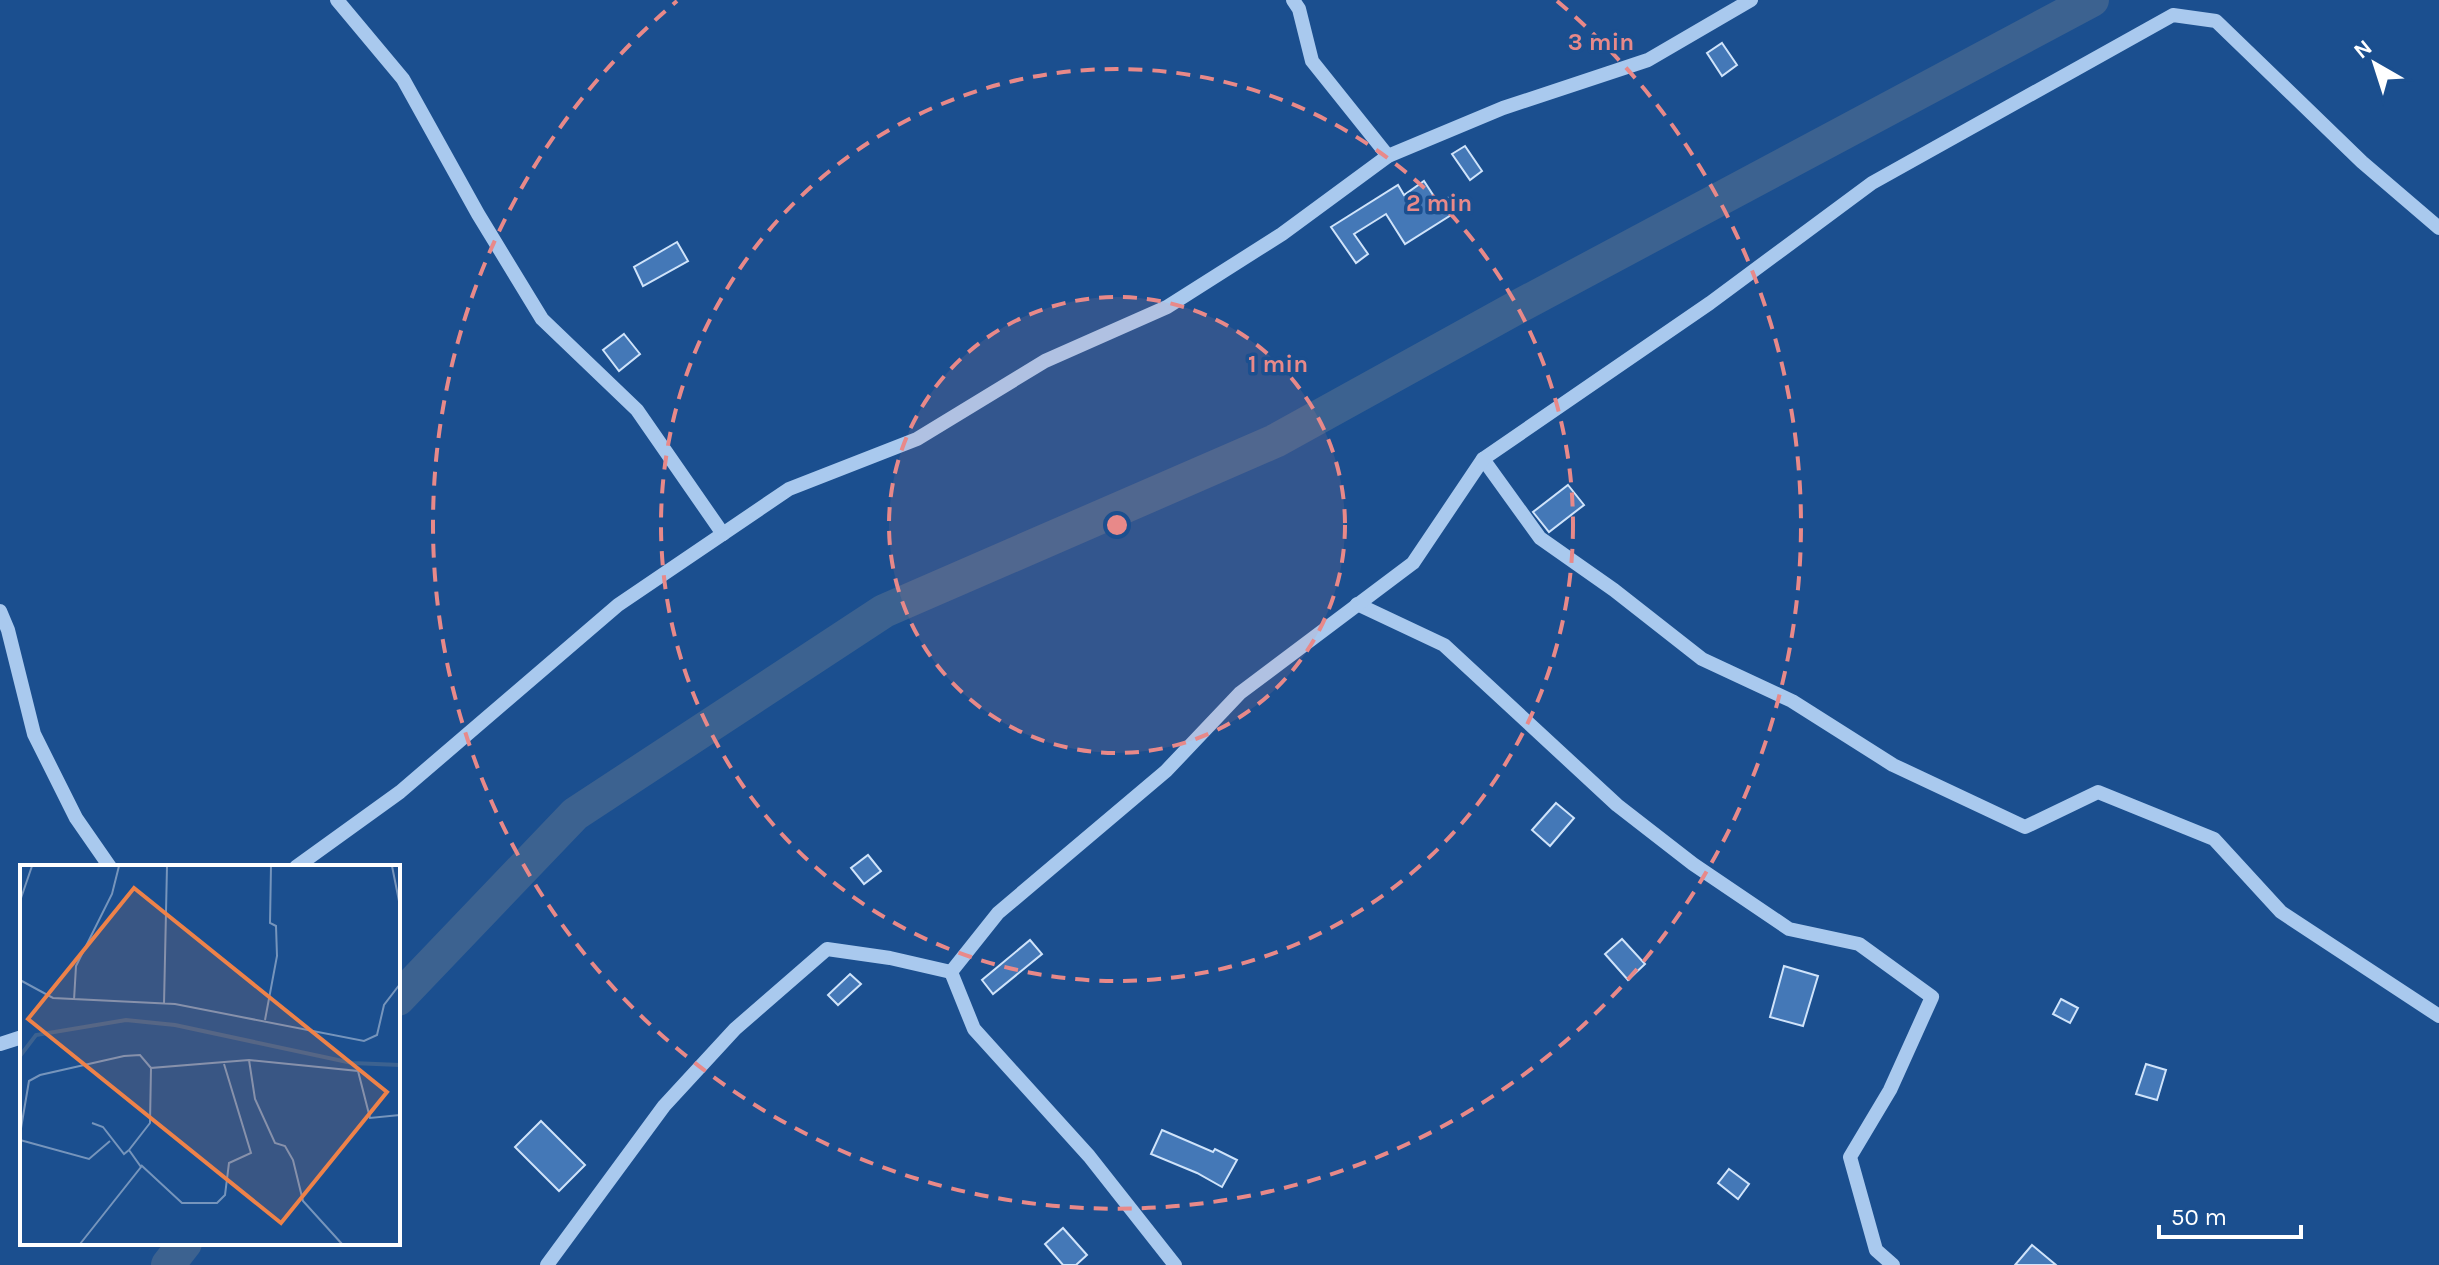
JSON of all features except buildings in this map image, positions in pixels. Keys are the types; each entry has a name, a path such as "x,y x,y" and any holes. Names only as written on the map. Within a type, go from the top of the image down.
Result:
{"street":[{"path":"337,0 403,79 478,214 542,319 637,410 723,534"},
{"path":"1293,0 1299,9 1312,61 1388,156"},
{"path":"299,865 400,792 618,605 789,489 917,439 1045,361 1167,307 1282,234 1388,156 1503,108 1648,60 1751,0"},
{"path":"951,972 998,913 1166,771 1240,693 1413,563 1483,459 1710,303 1872,183 2173,15 2216,21 2362,162 2439,228"},
{"path":"1483,459 1540,538 1614,590 1702,659 1792,701 1893,765 2025,827 2098,792 2214,839 2281,912 2439,1016"},
{"path":"1357,604 1444,645 1617,805 1693,864 1789,929 1859,944 1932,997 1890,1090 1850,1157 1876,1250 1893,1265"},
{"path":"0,611 8,630 34,734 76,818 109,865"},
{"path":"547,1265 664,1106 735,1029 827,949 890,958 951,972"},
{"path":"951,972 974,1029 1089,1156 1175,1265"},
{"path":"0,1044 20,1038"}],"waterway":[{"path":"400,997 575,814 884,611 1275,441 1523,304 2092,0"},
{"path":"168,1265 183,1245"}]}
